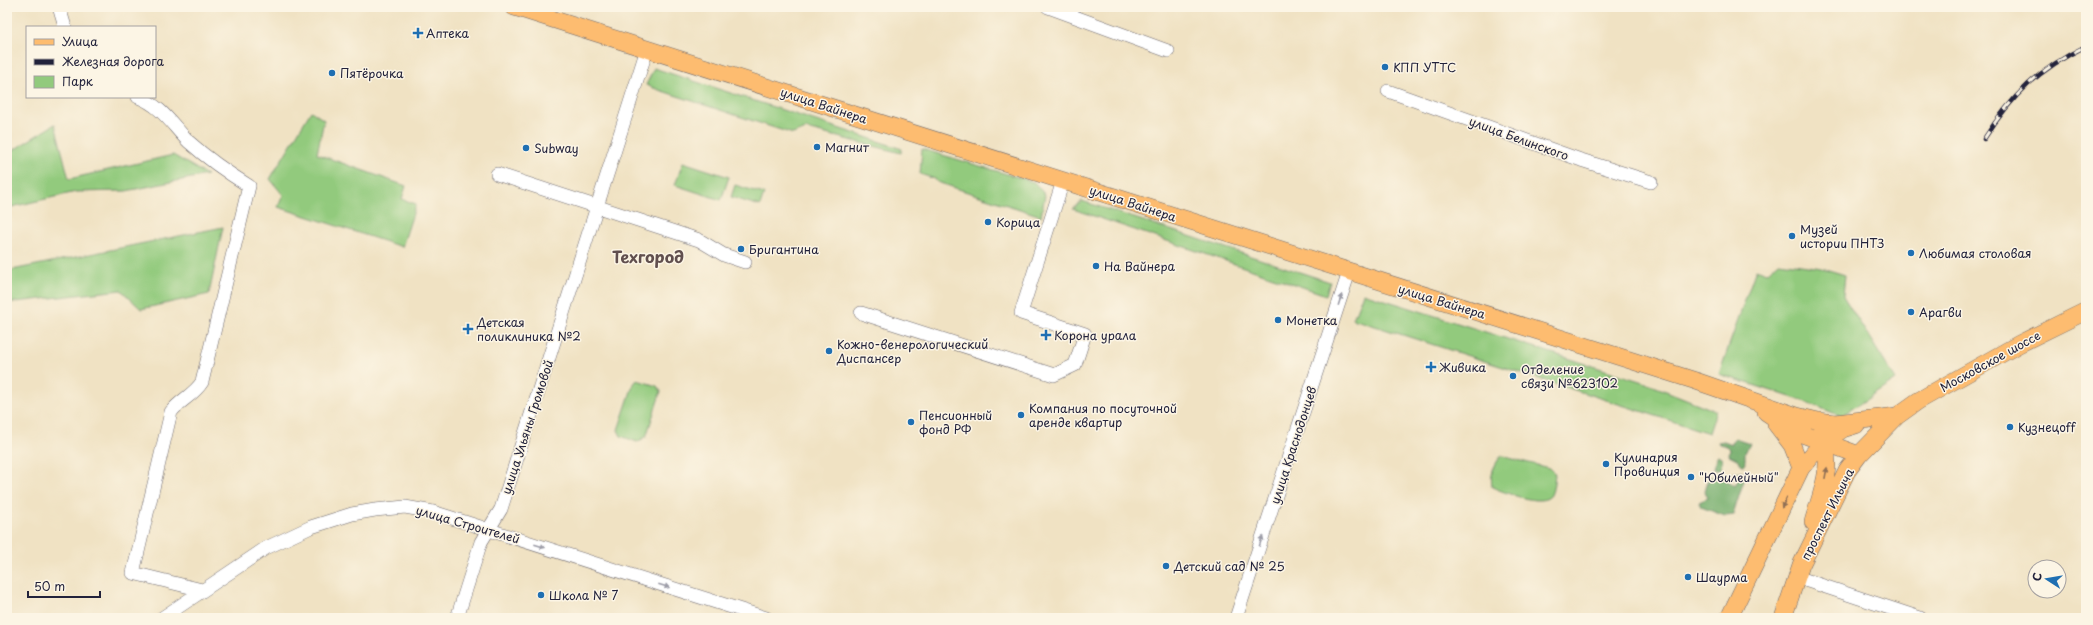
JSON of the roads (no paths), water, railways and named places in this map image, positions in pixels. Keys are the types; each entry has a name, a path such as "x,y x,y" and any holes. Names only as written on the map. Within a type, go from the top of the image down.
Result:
{"main road":[{"name":"улица Вайнера","path":"518,8 1696,381 1758,406 1797,416 1836,423 1897,416"},
{"name":"Московское шоссе","path":"1897,416 1918,401 2019,344 2086,311"},
{"name":"улица Вайнера","path":"1758,406 1794,431 1859,455"},
{"path":"1758,406 1792,445 1801,468"},
{"path":"1797,416 1812,427 1824,442"},
{"path":"1729,618 1801,468 1824,442 1850,426 1897,416"},
{"name":"проспект Ильича","path":"1799,571 1847,471 1859,455 1897,416"},
{"name":"проспект Ильича","path":"1783,618 1799,571 1828,468 1824,442"}],"street":[{"path":"59,7 64,26"},
{"path":"1048,7 1168,51"},
{"name":"улица Ульяны Громовой","path":"457,618 481,542 501,509 647,49"},
{"name":"улица Белинского","path":"1388,91 1581,160 1651,182"},
{"path":"141,98 147,100 165,114 188,140 216,165 250,186 202,382 197,390 177,404 171,412 133,573 202,590"},
{"path":"496,174 698,240 724,255 746,262"},
{"path":"861,313 1054,375 1075,365 1085,334 1021,313 1063,180"},
{"name":"улица Краснодонцев","path":"1236,618 1349,272"},
{"name":"улица Строителей","path":"162,618 266,548 311,527 352,514 405,507 433,512 490,529 766,618"},
{"path":"1799,571 1920,618"}],"railway":[{"path":"1984,139 1994,123 2016,96 2040,74 2054,64 2086,46"}],"place":[{"name":"Аптека","path":"418,33"},
{"name":"КПП УТТС","path":"1385,67"},
{"name":"Пятёрочка","path":"332,73"},
{"name":"Магнит","path":"817,147"},
{"name":"Subway","path":"526,148"},
{"name":"Корица","path":"988,222"},
{"name":"Музей истории ПНТЗ","path":"1792,236"},
{"name":"Бригантина","path":"741,249"},
{"name":"Любимая столовая","path":"1911,253"},
{"name":"На Вайнера","path":"1096,266"},
{"name":"Арагви","path":"1911,312"},
{"name":"Монетка","path":"1278,320"},
{"name":"Детская поликлиника №2","path":"468,329"},
{"name":"Корона урала","path":"1046,335"},
{"name":"Кожно-венерологический Диспансер","path":"829,351"},
{"name":"Живика","path":"1431,367"},
{"name":"Отделение связи №623102","path":"1513,376"},
{"name":"Компания по посуточной аренде квартир","path":"1021,415"},
{"name":"Пенсионный фонд РФ","path":"911,422"},
{"name":"Кузнецoff","path":"2010,427"},
{"name":"Кулинария Провинция","path":"1606,464"},
{"name":"\"Юбилейный\"","path":"1691,477"},
{"name":"Детский сад № 25","path":"1166,566"},
{"name":"Шаурма","path":"1688,577"},
{"name":"Школа № 7","path":"541,595"}],"district":[{"name":"Техгород","path":"648,256"}]}
